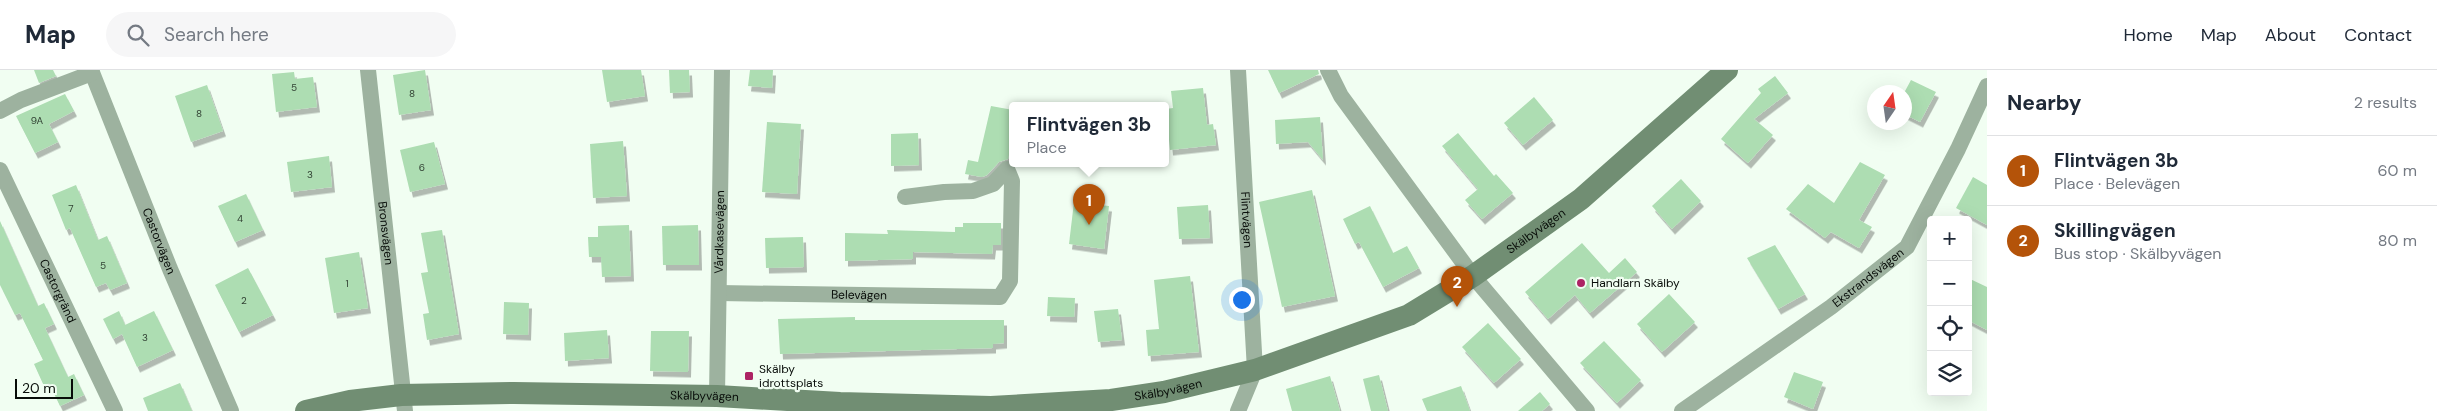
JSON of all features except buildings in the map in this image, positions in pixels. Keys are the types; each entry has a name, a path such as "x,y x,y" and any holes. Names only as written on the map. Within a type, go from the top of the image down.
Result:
{"street":[{"name":"Bronsvägen","path":"368,70 403,403"},
{"name":"Vårdkasevägen","path":"717,396 722,70"},
{"name":"Flintvägen","path":"1238,70 1255,370"},
{"path":"1328,70 1341,96 1473,276 1587,411"},
{"name":"Skälbyvägen","path":"306,411 350,401 403,403 514,393 717,396 839,407 991,407 1110,400 1164,392 1255,370 1408,315 1473,276 1581,199 1727,70"},
{"path":"0,111 20,100 92,71"},
{"name":"Castorvägen","path":"92,71 170,269 231,411"},
{"name":"Ekstrandsvägen","path":"1682,411 1831,307 1907,247 1958,149 1987,86"},
{"name":"Castorgränd","path":"0,170 116,411"},
{"name":"Belevägen","path":"719,293 1000,297 1010,281 1012,256 1012,181 1007,170 993,184 973,191 944,192 905,197"},
{"path":"1238,411 1255,370"}],"place":[{"name":"Flintvägen 3b","path":"1089,225"},
{"name":"Handlarn Skälby","path":"1581,283"},
{"name":"Skillingvägen","path":"1457,307"},
{"name":"Skälby idrottsplats","path":"749,376"}]}
